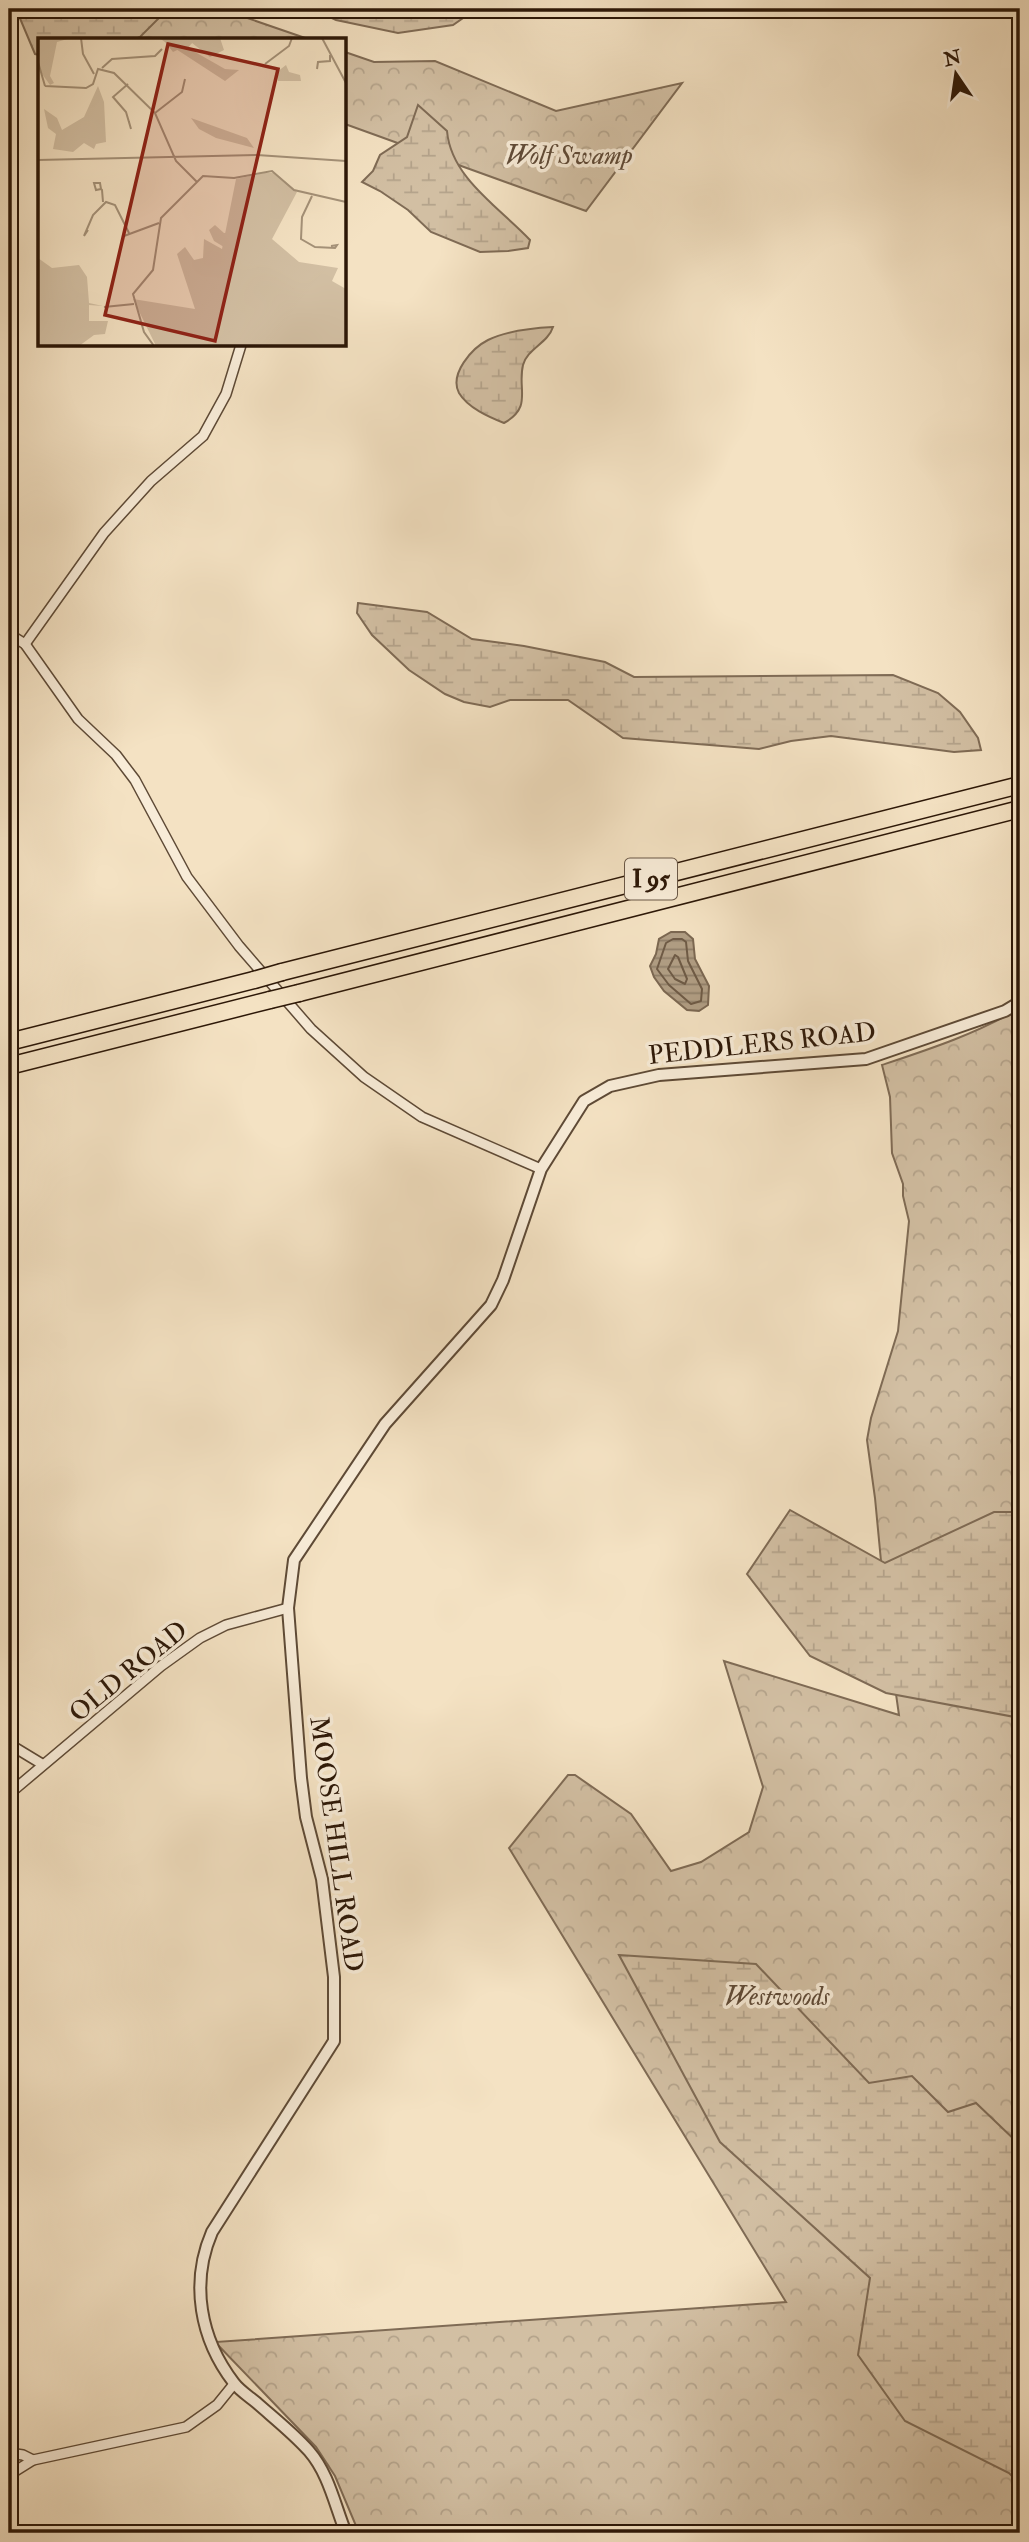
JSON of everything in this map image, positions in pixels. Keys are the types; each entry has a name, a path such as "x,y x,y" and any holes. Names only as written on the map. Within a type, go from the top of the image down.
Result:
{"highway":[{"name":"I 95","path":"9,1042 1020,785"},
{"name":"I 95","path":"9,1066 1020,809"}],"street":[{"path":"25,644 104,533 151,481 204,436 226,394 241,346"},
{"path":"9,634 25,644 78,719 116,755 135,780 187,877 239,946 312,1029 364,1077 422,1117 541,1169"},
{"name":"PEDDLERS ROAD","path":"541,1169 584,1101 610,1086 659,1075 866,1059 1005,1011 1020,1002"},
{"name":"MOOSE HILL ROAD","path":"346,2533 329,2484 310,2453 234,2384 210,2341 204,2325 199,2291 206,2248 221,2217 334,2041 334,1977 322,1879 304,1803 288,1608 294,1560 385,1424 491,1305 509,1263 541,1169"},
{"name":"OLD ROAD","path":"11,1792 162,1666 200,1638 226,1625 288,1608"},
{"path":"9,1744 42,1764"},
{"path":"9,1776 11,1792"},
{"path":"9,2475 33,2460 186,2427 217,2405 234,2384"},
{"path":"9,2453 33,2460"}],"green space":[{"path":"16,9 168,9 138,38 38,38 38,55 35,54"},
{"path":"20,9 221,9 305,38 103,38"},
{"path":"313,9 476,9 453,25 398,33 336,20"},
{"name":"Wolf Swamp","path":"346,52 374,62 435,61 556,111 682,83 586,211 346,124"},
{"path":"418,105 447,131 450,148 467,178 530,240 528,248 480,252 431,232 408,210 362,182 373,171 380,155 407,137"},
{"path":"553,327 525,359 521,404 513,417 504,423 479,411 459,393 457,378 460,370 469,355 482,344 511,332"},
{"path":"358,603 427,612 472,639 605,662 634,677 893,675 938,693 960,712 978,738 981,750 954,752 831,736 791,741 759,749 623,738 568,700 510,700 490,707 464,702 445,694 409,670 372,635 357,613"},
{"name":"Westwoods","path":"1020,1008 1020,2533 359,2533 335,2476 316,2447 215,2342 786,2302 509,1848 568,1775 575,1775 631,1814 671,1871 701,1862 749,1832 763,1787 724,1661 899,1715 867,1440 871,1418 898,1331 909,1221 903,1184 892,1153 890,1097 882,1065 970,1033"},
{"path":"790,1510 885,1563 994,1512 1020,1512 1020,1718 886,1693 810,1656 747,1574"},
{"path":"619,1955 756,1964 869,2083 912,2076 948,2112 976,2103 1020,2145 1020,2484 1009,2473 905,2421 858,2355 870,2278 720,2142"}],"water":[{"path":"671,932 685,932 693,939 695,959 709,986 708,1005 699,1011 687,1010 664,991 650,966 659,939"}]}
